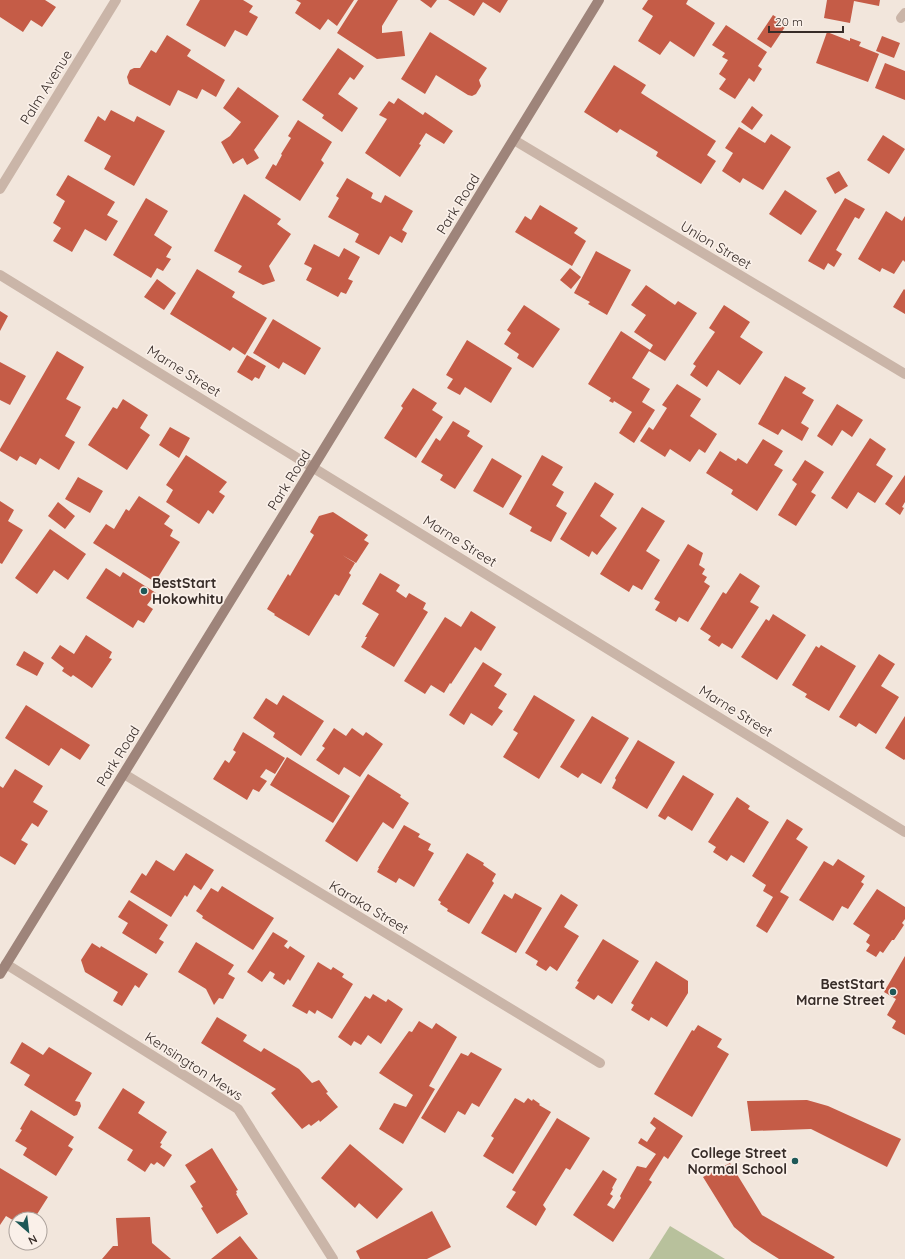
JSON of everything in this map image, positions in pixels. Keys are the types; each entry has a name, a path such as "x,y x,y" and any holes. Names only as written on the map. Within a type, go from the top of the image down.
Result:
{"street":[{"name":"Palm Avenue","path":"0,189 116,0"},
{"name":"Park Road","path":"0,974 599,0"},
{"name":"Union Street","path":"514,140 905,374"},
{"name":"Marne Street","path":"0,275 905,832"},
{"name":"Karaka Street","path":"124,774 600,1064"},
{"name":"Kensington Mews","path":"6,964 238,1109 333,1259"}],"green space":[{"path":"670,1226 725,1259 649,1259"}],"building":[{"path":"0,0 45,0 56,7 42,27 31,20 23,32 0,17"},
{"path":"200,0 243,0 253,6 249,12 258,17 247,36 235,30 225,47 186,25"},
{"path":"296,0 354,0 337,26 328,19 320,30 295,13 301,3"},
{"path":"358,0 398,0 382,26 382,33 402,31 405,56 377,59 337,33"},
{"path":"420,0 437,0 431,8"},
{"path":"448,0 508,0 500,13 483,2 474,16"},
{"path":"648,0 688,0 686,4 715,23 694,57 670,41 660,55 638,41 653,16 642,9"},
{"path":"827,0 880,0 879,6 854,1 850,23 824,18"},
{"path":"773,15 787,24 771,48 757,39"},
{"path":"726,25 767,52 758,66 762,69 754,82 749,78 735,99 719,89 726,79 719,74 728,60 722,57 725,53 712,45"},
{"path":"430,32 487,68 479,80 481,86 476,94 472,96 468,95 436,75 425,94 401,79"},
{"path":"827,32 850,41 850,38 861,42 859,46 879,54 868,82 816,63"},
{"path":"167,35 191,50 187,56 225,80 216,97 202,89 197,99 178,90 170,106 129,84 127,77 130,70 140,68 151,50 156,53"},
{"path":"882,36 900,43 894,58 876,51"},
{"path":"338,48 364,66 354,80 350,77 338,94 358,108 342,132 322,118 324,115 302,100"},
{"path":"885,63 905,71 905,100 875,88"},
{"path":"614,65 646,85 641,93 716,141 707,155 716,161 701,184 656,156 658,152 620,129 617,133 584,112"},
{"path":"238,87 279,116 254,150 259,158 247,165 243,158 233,164 221,142 230,136 241,122 223,108"},
{"path":"398,98 423,115 425,112 453,131 444,144 426,133 419,144 421,145 400,177 365,153 387,119 379,115 389,101 394,104"},
{"path":"752,106 763,115 752,130 741,122"},
{"path":"111,110 134,122 137,116 165,131 134,186 104,169 111,156 84,141 98,116 105,121"},
{"path":"298,120 332,142 321,160 324,163 300,201 265,178 273,164 276,166 282,155 281,154 291,138 288,136"},
{"path":"739,127 765,143 771,134 791,147 763,190 743,178 740,183 722,171 733,153 725,148"},
{"path":"883,135 905,149 889,174 867,160"},
{"path":"839,171 848,186 835,194 826,178"},
{"path":"68,175 115,202 107,215 118,221 106,241 85,229 72,252 53,241 61,228 53,223 65,201 56,195"},
{"path":"347,178 373,193 371,198 381,203 385,195 413,211 402,230 407,233 402,243 390,236 379,255 355,242 359,234 328,217 339,198 336,196"},
{"path":"785,190 817,211 801,235 769,214"},
{"path":"244,194 281,219 277,224 291,234 269,266 275,281 263,285 238,272 242,266 214,251"},
{"path":"146,198 168,211 154,235 172,247 166,257 171,259 163,271 157,268 151,278 113,255"},
{"path":"845,198 865,209 859,219 855,217 836,250 842,254 834,267 828,263 824,270 808,261"},
{"path":"540,205 578,228 574,233 586,241 572,266 515,232 525,216 531,220"},
{"path":"886,211 902,221 905,216 905,262 903,260 894,274 882,268 880,272 858,259"},
{"path":"314,244 339,257 344,248 360,257 348,279 353,281 346,294 341,292 338,297 306,280 312,268 304,264"},
{"path":"596,251 631,270 607,315 588,304 590,302 574,293"},
{"path":"570,268 581,277 571,289 560,280"},
{"path":"197,269 235,292 232,297 267,318 245,355 233,347 230,351 170,314"},
{"path":"157,279 176,293 164,310 144,297"},
{"path":"646,285 675,305 678,301 697,313 665,361 649,351 632,378 650,389 642,402 655,410 634,443 619,433 632,412 614,401 613,403 609,401 611,398 588,384 621,331 650,350 653,345 634,332 646,315 631,305"},
{"path":"904,289 905,290 905,314 893,307"},
{"path":"524,305 560,329 533,368 517,358 519,354 504,344 511,333 507,330"},
{"path":"724,305 750,322 740,337 763,352 740,385 718,370 707,387 690,375 696,366 693,364 715,332 709,328"},
{"path":"0,311 8,316 0,331"},
{"path":"273,319 321,348 305,375 283,362 279,369 253,353"},
{"path":"467,340 512,368 491,403 465,387 460,395 447,388 453,379 446,375"},
{"path":"57,351 84,367 66,399 81,407 65,436 75,442 59,470 40,458 36,465 20,456 17,461 0,451"},
{"path":"247,355 266,366 259,379 255,377 252,381 237,372"},
{"path":"0,362 26,376 10,405 0,400"},
{"path":"785,376 806,388 802,393 814,400 801,423 809,428 802,441 782,429 778,435 758,424"},
{"path":"677,384 701,399 690,416 717,434 705,453 699,449 690,462 670,449 665,457 640,441 649,427 653,430 667,408 662,405"},
{"path":"413,388 437,403 432,410 443,417 416,458 384,438 403,408 401,406"},
{"path":"123,399 148,415 140,428 150,435 127,470 88,445 113,407 117,409"},
{"path":"837,404 863,420 852,437 842,430 832,446 817,436"},
{"path":"453,421 470,431 467,436 483,446 455,489 440,480 443,475 421,462 436,438 440,441"},
{"path":"170,427 190,438 179,458 159,445"},
{"path":"870,438 886,449 876,465 893,476 875,503 858,492 847,509 831,498"},
{"path":"763,439 783,451 774,465 783,470 757,511 731,494 733,490 706,473 720,451 736,461 738,458 747,464"},
{"path":"186,455 227,482 219,492 225,496 213,514 208,510 199,524 166,502 173,490 166,485"},
{"path":"542,455 563,467 552,485 564,492 556,506 567,513 551,542 530,531 532,527 509,514"},
{"path":"492,458 522,476 503,508 473,491"},
{"path":"805,460 824,472 811,492 816,495 796,526 778,515 797,484 792,480"},
{"path":"905,475 905,502 902,507 904,508 900,515 885,504"},
{"path":"78,477 103,491 90,513 65,499"},
{"path":"595,482 614,494 600,516 617,528 597,555 592,551 589,557 560,539"},
{"path":"139,496 170,516 164,524 173,530 170,536 180,542 155,582 93,543 106,524 114,529 126,509 129,511"},
{"path":"0,501 14,510 8,521 23,530 2,564 0,563"},
{"path":"58,502 75,516 65,529 48,516"},
{"path":"642,507 665,521 646,551 660,560 642,590 633,585 629,592 600,574"},
{"path":"333,512 368,535 364,540 369,543 356,563 342,555 355,563 349,573 351,575 339,596 335,594 309,636 274,615 275,614 267,609 288,574 290,576 314,535 310,532 319,516"},
{"path":"50,529 86,554 68,580 54,570 37,594 15,578"},
{"path":"688,544 703,553 699,565 705,569 702,574 707,577 704,582 710,586 688,622 679,617 676,622 655,610 660,602 654,599"},
{"path":"106,568 120,577 123,572 156,593 147,605 153,609 144,623 138,620 133,628 86,598"},
{"path":"380,573 400,585 396,591 406,598 409,593 426,603 423,609 428,612 394,667 361,647 367,637 365,637 379,614 362,604"},
{"path":"740,573 760,586 750,602 759,607 732,649 722,643 719,647 708,640 711,636 700,629 723,592 726,594"},
{"path":"471,611 496,627 481,651 475,647 444,693 431,685 425,694 404,681 445,617 461,627"},
{"path":"773,614 806,635 777,680 741,657 766,619 769,621"},
{"path":"86,635 112,652 109,658 112,659 92,688 73,675 71,677 62,671 64,668 51,658 60,645 74,654"},
{"path":"821,645 856,666 829,711 805,697 807,694 792,685 816,646 819,648"},
{"path":"24,651 44,663 37,676 16,665"},
{"path":"879,654 895,664 881,686 899,697 876,734 859,723 856,727 839,717"},
{"path":"483,662 502,674 494,686 507,694 498,708 503,711 492,726 471,713 464,725 449,715"},
{"path":"283,695 324,721 301,756 273,737 275,733 253,718 266,698 277,705"},
{"path":"534,695 575,720 539,779 503,757 518,733 513,730"},
{"path":"26,705 90,745 80,760 61,748 49,766 5,738"},
{"path":"592,716 629,738 601,784 582,773 578,778 560,767"},
{"path":"905,716 905,759 904,760 885,748"},
{"path":"334,728 346,736 352,728 363,736 366,732 383,744 360,777 344,767 339,775 316,760 325,748 322,746"},
{"path":"243,732 285,758 275,774 266,769 260,777 267,781 259,792 253,789 247,800 213,779 225,760 229,763 236,752 233,750"},
{"path":"638,740 675,762 647,809 612,788 616,780 615,778"},
{"path":"287,757 350,796 333,823 270,785"},
{"path":"15,769 43,786 33,802 48,811 38,827 32,823 21,840 28,844 15,865 0,856 0,786 3,788"},
{"path":"368,774 401,795 400,797 409,803 393,829 383,822 357,862 325,841"},
{"path":"683,775 714,794 692,831 668,816 665,820 658,816"},
{"path":"737,797 750,806 748,809 769,822 744,863 731,855 727,861 713,852 716,847 708,842"},
{"path":"787,819 803,829 796,839 808,847 780,892 789,897 767,933 756,926 773,897 763,891 766,885 752,876"},
{"path":"404,825 420,834 418,837 431,844 428,850 434,853 414,887 399,878 396,883 377,872"},
{"path":"186,853 214,870 201,890 194,885 187,897 185,895 171,917 130,892 142,873 146,876 156,860 174,871"},
{"path":"467,853 484,863 483,865 496,874 492,881 494,883 469,924 447,911 448,909 440,904 441,902 438,900"},
{"path":"838,859 865,876 861,882 864,884 848,909 842,906 833,921 799,900 824,861 833,866"},
{"path":"222,886 274,918 253,950 202,918 203,916 196,911 211,888 218,892"},
{"path":"877,889 905,907 905,919 902,923 904,925 894,940 892,940 883,953 880,951 876,957 866,951 870,945 866,942 870,935 853,924"},
{"path":"515,893 542,908 516,953 481,933 504,894 512,899"},
{"path":"561,894 578,905 564,927 579,936 557,971 550,966 546,971 536,965 538,961 525,953"},
{"path":"129,900 168,925 159,939 164,942 156,954 122,933 128,923 118,917"},
{"path":"273,932 288,941 284,946 288,949 290,946 305,956 290,981 288,979 284,985 273,978 275,974 270,971 262,982 247,972"},
{"path":"603,939 639,961 612,1004 598,995 594,1000 575,988 579,982 577,981"},
{"path":"196,942 234,965 228,974 235,978 223,999 219,998 214,1005 206,989 178,972"},
{"path":"92,943 100,948 101,946 148,974 139,988 135,985 122,1006 113,1001 118,992 85,972 81,960"},
{"path":"905,956 905,1035 892,1028 896,1021 887,1015 896,999 884,992"},
{"path":"656,961 688,981 688,993 667,1027 651,1017 649,1021 631,1010 634,1005 631,1003"},
{"path":"318,962 331,970 333,967 344,974 342,977 353,984 332,1019 317,1010 315,1014 309,1010 307,1014 292,1006"},
{"path":"373,994 386,1002 388,999 403,1009 381,1044 368,1035 361,1045 354,1041 351,1046 338,1037 365,996 370,999"},
{"path":"217,1017 247,1035 243,1041 261,1052 264,1048 299,1069 312,1083 319,1080 328,1092 326,1093 338,1107 320,1122 319,1120 311,1126 309,1124 302,1129 271,1093 276,1089 201,1043"},
{"path":"419,1021 432,1029 436,1023 457,1037 429,1086 435,1089 403,1144 379,1129 394,1103 406,1107 413,1095 379,1073 409,1031 412,1032"},
{"path":"698,1025 722,1039 717,1047 729,1054 692,1117 654,1094 692,1030 694,1031"},
{"path":"22,1042 43,1055 49,1047 92,1073 75,1101 80,1102 81,1106 77,1115 74,1116 24,1085 30,1075 10,1063"},
{"path":"471,1052 502,1069 479,1107 472,1103 465,1115 458,1111 445,1133 421,1118 461,1053 468,1056"},
{"path":"123,1088 145,1102 138,1113 167,1132 160,1143 162,1144 160,1147 172,1155 164,1167 157,1162 154,1165 151,1163 145,1172 127,1160 133,1150 98,1128"},
{"path":"515,1098 524,1103 528,1098 532,1101 533,1099 540,1104 539,1105 551,1112 513,1174 483,1156 494,1138 491,1136"},
{"path":"807,1100 828,1106 901,1139 887,1167 811,1129 751,1131 747,1101"},
{"path":"31,1110 74,1137 68,1146 73,1149 56,1176 23,1155 27,1148 15,1141"},
{"path":"654,1117 683,1136 668,1159 664,1156 649,1180 652,1182 613,1242 573,1215 603,1170 617,1179 610,1194 613,1196 607,1205 614,1209 637,1166 646,1168 656,1154 638,1143 641,1138 647,1142 656,1128 650,1123"},
{"path":"557,1118 590,1138 570,1170 566,1168 543,1205 546,1209 536,1226 506,1207 516,1192 512,1190"},
{"path":"350,1144 403,1189 377,1219 359,1203 355,1208 321,1178"},
{"path":"212,1148 238,1190 236,1191 236,1194 248,1214 217,1234 190,1186 196,1182 185,1165"},
{"path":"730,1163 762,1215 835,1257 833,1259 779,1259 752,1242 734,1227 703,1177"},
{"path":"0,1168 48,1197 39,1211 8,1211 8,1217 6,1216 0,1225"},
{"path":"432,1211 451,1247 427,1259 360,1259 356,1251"},
{"path":"150,1217 152,1243 171,1259 102,1259 113,1246 118,1246 116,1218"},
{"path":"240,1236 258,1259 211,1259"}],"place":[{"name":"BestStart Hokowhitu","path":"144,591"},
{"name":"BestStart Marne Street","path":"893,992"},
{"name":"College Street Normal School","path":"795,1161"}]}
